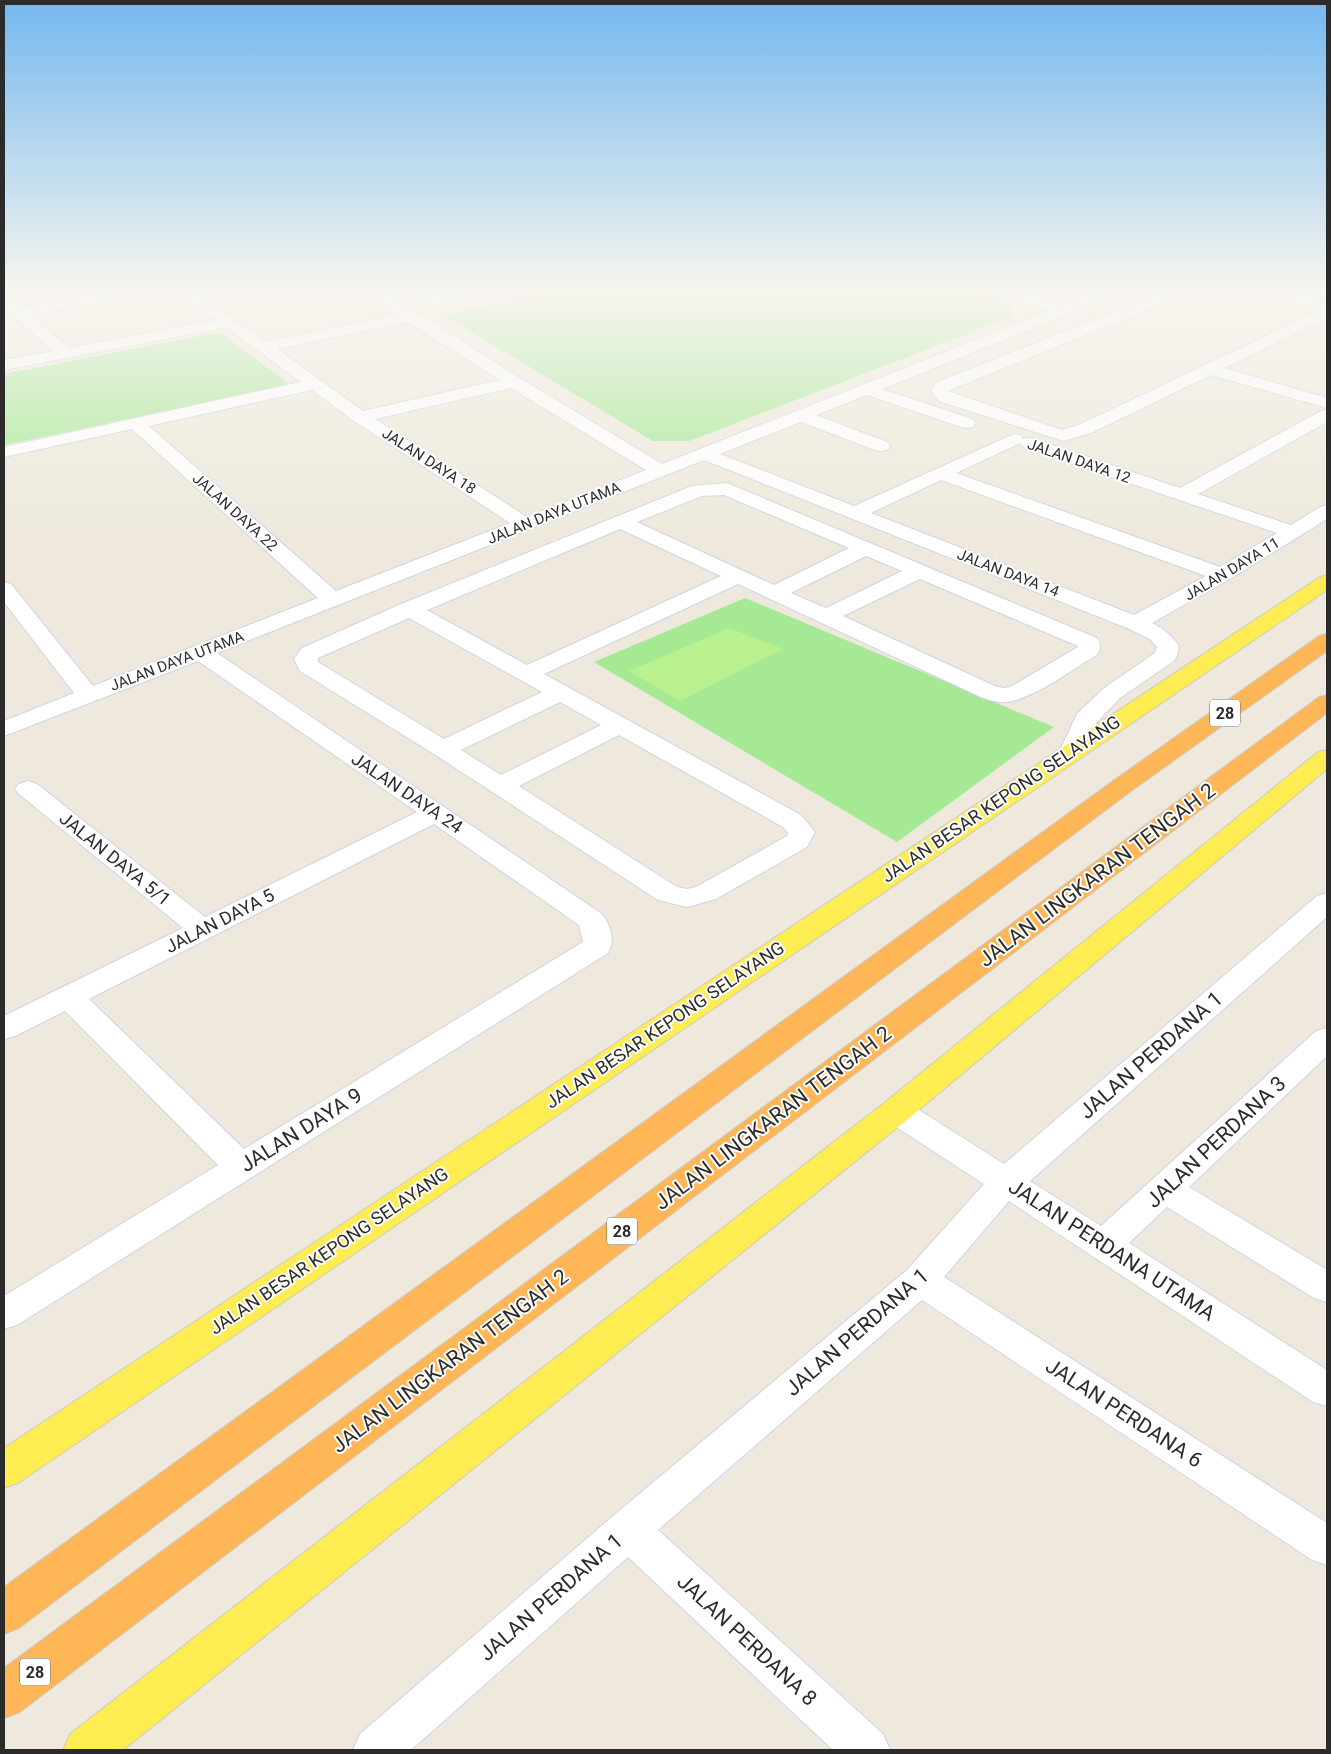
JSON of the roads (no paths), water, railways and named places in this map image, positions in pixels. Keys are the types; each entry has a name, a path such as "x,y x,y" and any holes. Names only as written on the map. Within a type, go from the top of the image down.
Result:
{"highway":[{"name":"28","path":"4,1613 1122,786 1327,641"},
{"name":"JALAN LINGKARAN TENGAH 2","path":"4,1696 1327,702"}],"main road":[{"name":"JALAN BESAR KEPONG SELAYANG","path":"4,1470 1327,581"},
{"path":"86,1750 896,1111 1327,757"}],"street":[{"name":"JALAN DAYA 18","path":"302,375 360,417 526,525"},
{"path":"503,375 659,470"},
{"name":"JALAN DAYA UTAMA","path":"4,729 526,525 659,470 704,454 902,375"},
{"path":"972,375 941,387 939,392 946,397 1063,436 1085,429 1197,375"},
{"path":"1230,375 1327,403"},
{"path":"1208,389 1234,376"},
{"path":"360,417 514,382"},
{"path":"4,452 315,384"},
{"name":"JALAN DAYA 12","path":"866,389 1293,532"},
{"path":"1180,494 1327,414"},
{"path":"798,415 881,446"},
{"name":"JALAN DAYA 22","path":"137,424 333,600"},
{"path":"854,513 1014,439"},
{"path":"1068,457 1086,448"},
{"name":"JALAN DAYA 14","path":"704,454 1135,623 1158,634 1168,646 1166,656 1112,693 1086,719 1071,752"},
{"path":"940,473 1223,575"},
{"path":"409,609 792,821 802,832 798,841 706,893 687,898 668,894 443,749 308,666 305,659 310,653 409,609 514,565 620,522 699,490 727,489 1089,643 1089,650 1020,692 1005,695 991,693 620,522"},
{"name":"JALAN DAYA 11","path":"1135,623 1187,596 1327,511"},
{"path":"475,544 514,565"},
{"path":"774,593 866,548"},
{"path":"825,616 919,571"},
{"path":"525,674 738,576"},
{"path":"4,588 89,696"},
{"name":"JALAN DAYA 24","path":"200,652 592,920 597,933 598,946"},
{"path":"443,749 560,693"},
{"path":"500,786 619,726"},
{"name":"JALAN DAYA 5/1","path":"28,789 202,929"},
{"name":"JALAN DAYA 5","path":"4,1029 436,813"},
{"name":"JALAN PERDANA 1","path":"376,1750 628,1530 920,1280 1006,1182 1327,903"},
{"name":"JALAN DAYA 9","path":"4,1314 598,946"},
{"path":"68,996 241,1167"},
{"name":"JALAN PERDANA 3","path":"1104,1245 1327,1038"},
{"name":"JALAN PERDANA UTAMA","path":"896,1111 1327,1390"},
{"path":"1165,1189 1327,1288"},
{"name":"JALAN PERDANA 6","path":"920,1280 1327,1546"},
{"name":"JALAN PERDANA 8","path":"628,1530 867,1750"}]}
